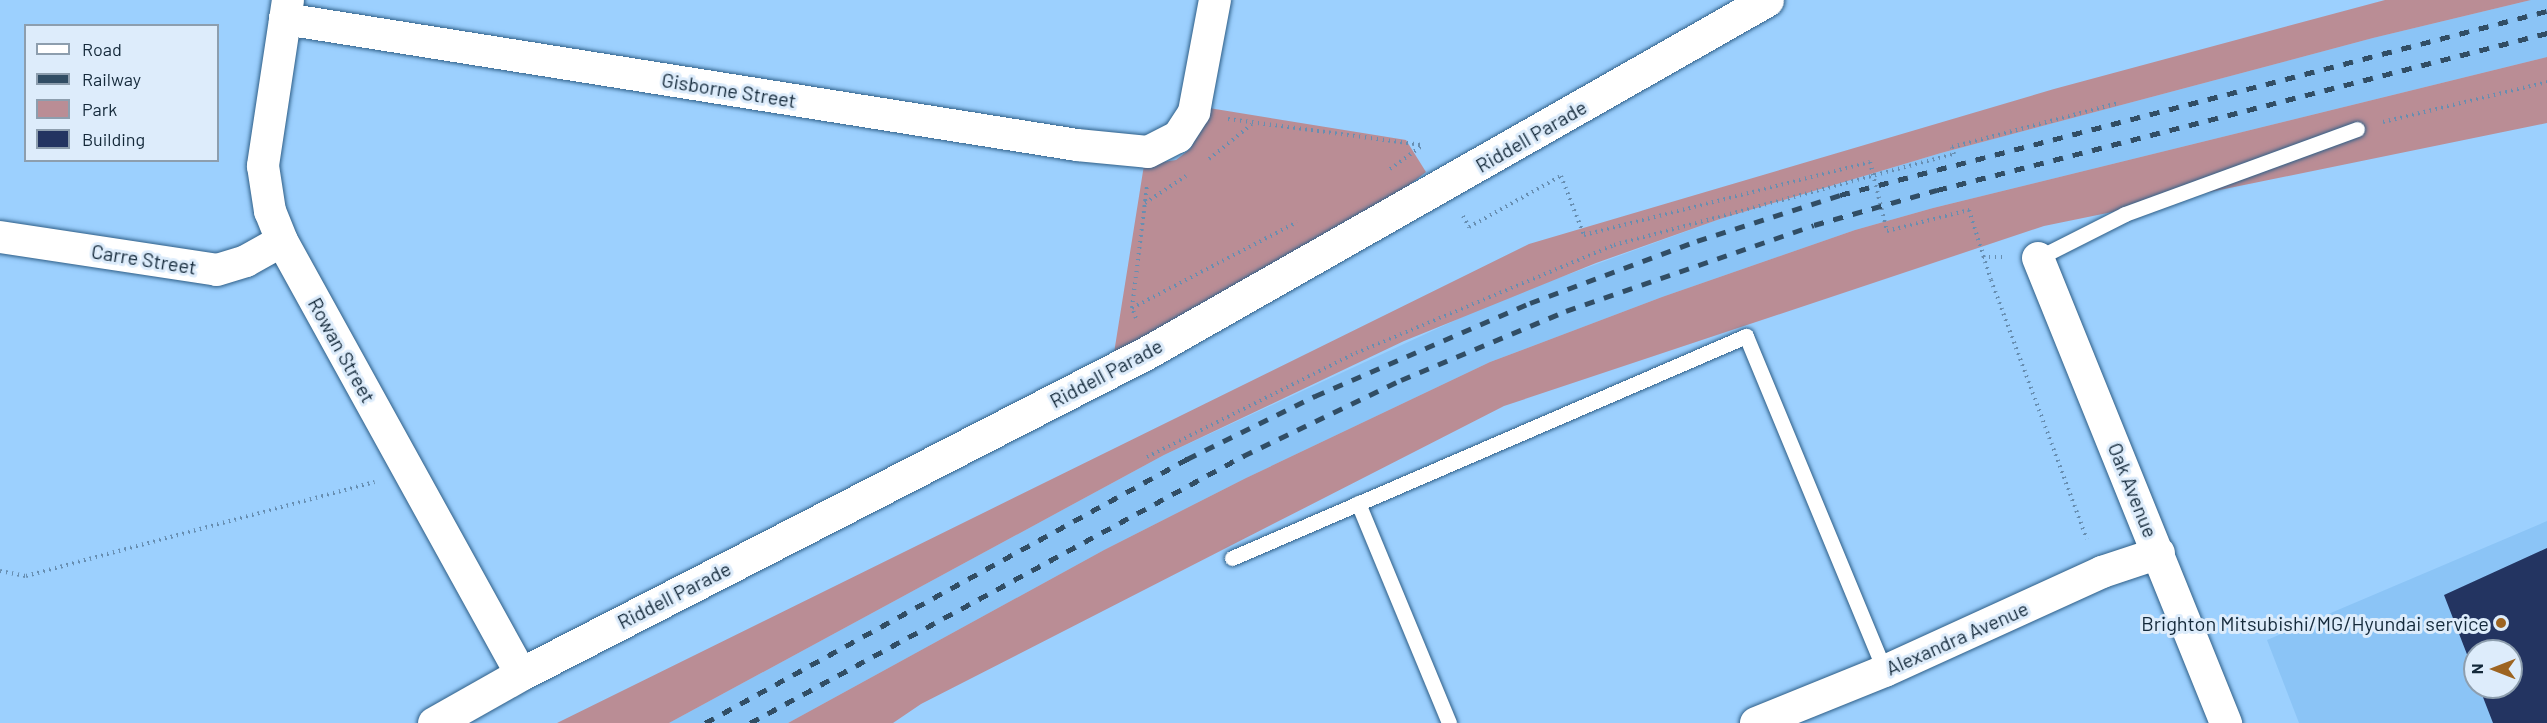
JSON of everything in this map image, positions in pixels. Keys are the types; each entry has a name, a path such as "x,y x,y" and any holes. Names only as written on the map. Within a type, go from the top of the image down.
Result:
{"street":[{"path":"1163,146 1184,132 1194,112 1215,0"},
{"name":"Riddell Parade","path":"434,723 521,674 1148,352 1767,0"},
{"name":"Rowan Street","path":"286,10 263,166 270,211 282,241 521,674"},
{"name":"Gisborne Street","path":"286,10 1077,146 1133,152 1163,146"},
{"name":"Carre Street","path":"0,237 217,270 246,261 282,241"},
{"name":"Oak Avenue","path":"2038,258 2226,723"},
{"name":"Alexandra Avenue","path":"1756,723 1885,671 2102,572 2159,553"}],"lane":[{"path":"2038,258 2125,214 2356,129"},
{"path":"1232,558 1746,336 1885,671"},
{"path":"1358,503 1449,723"}],"path":[{"path":"2356,129 2547,82"},
{"path":"1147,457 1356,352 1614,245 1954,154 1952,147 2119,103"},
{"path":"1194,112 1423,146 1388,171"},
{"path":"1139,328 1132,308 1163,146"},
{"path":"1459,209 1469,227 1561,176 1584,235 1870,162 1887,231 1969,210 1995,291 2102,572"},
{"path":"1132,308 1302,219"},
{"path":"0,571 27,576 411,472"}],"shaded area":[{"path":"2531,0 2547,0 2547,57 1933,208 1855,230 1662,297 1490,362 1246,478 1104,550 788,723 669,723 1164,455 1501,299 1720,219 1941,153 2373,38"},
{"path":"2547,521 2547,723 2299,723 2267,640"}],"green space":[{"path":"2385,0 2531,0 2373,38 1941,153 1720,219 1596,263 1404,341 1164,455 669,723 557,723 1529,244 2054,89"},
{"path":"2547,57 2547,123 2044,226 1504,406 921,704 893,723 788,723 1104,550 1246,478 1490,362 1662,297 1855,230 1933,208"},
{"path":"1209,108 1406,140 1426,172 1373,213 1114,353 1144,165 1176,160 1190,149 1207,121"}],"building":[{"name":"Brighton Mitsubishi/MG/Hyundai service","path":"2547,548 2547,723 2493,723 2484,699 2523,699 2523,639 2463,639 2463,644 2444,595"}],"railway":[{"path":"705,723 1187,459 1315,396 1530,303 1697,241 1840,195 2547,11"},
{"path":"750,723 1243,456 1401,380 1566,311 1814,225 1937,190 2547,33"}],"place":[{"name":"Brighton Mitsubishi/MG/Hyundai service","path":"2501,623"}]}
